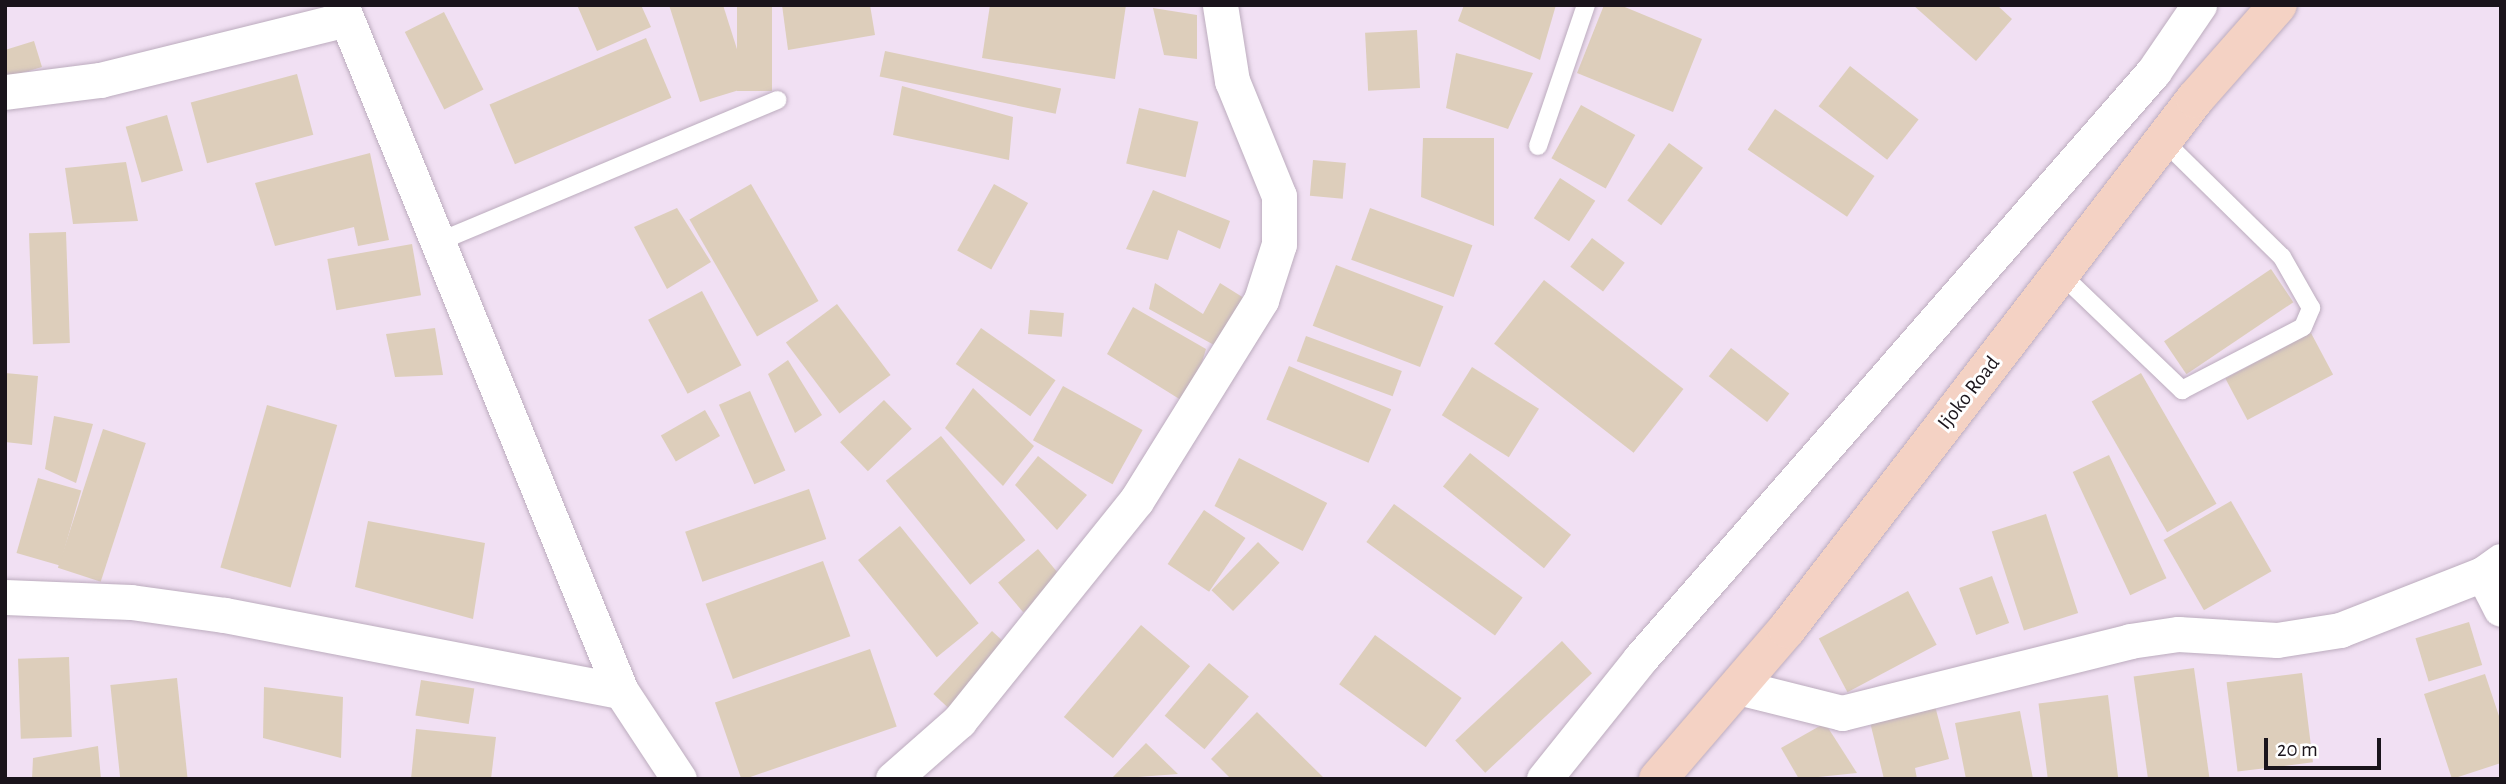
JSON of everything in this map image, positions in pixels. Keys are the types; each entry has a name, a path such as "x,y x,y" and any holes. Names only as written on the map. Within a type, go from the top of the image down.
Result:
{"main road":[{"name":"Ijoko Road","path":"1658,779 1738,687 2163,141 2278,5"}],"street":[{"path":"893,779 959,721 1136,501 1261,300 1279,244 1279,196 1232,81 1220,5"},
{"path":"1544,779 1640,659 2154,71 2199,5"},
{"path":"5,92 100,80 344,12 621,691 679,779"},
{"path":"1738,687 1842,713 2130,641 2178,634 2277,640 2340,630 2492,567 2501,609"},
{"path":"5,597 213,613 621,691"}],"lane":[{"path":"1538,146 1586,5"},
{"path":"438,242 777,100"},
{"path":"2061,274 2182,390 2303,327 2311,308 2283,257 2163,141"}],"building":[{"path":"577,5 641,5 651,27 597,51"},
{"path":"669,5 723,5 749,87 700,102"},
{"path":"737,5 772,5 772,91 737,91"},
{"path":"782,5 870,5 875,35 788,50"},
{"path":"990,5 1126,5 1115,79 982,58"},
{"path":"1464,5 1556,5 1540,60 1458,21"},
{"path":"1604,5 1620,5 1702,39 1673,112 1577,73"},
{"path":"1913,5 1997,5 2012,19 1976,61"},
{"path":"1153,8 1197,15 1197,59 1164,55"},
{"path":"444,12 483,90 444,109 405,32"},
{"path":"1417,30 1420,88 1368,91 1365,33"},
{"path":"646,38 671,98 515,164 490,104"},
{"path":"34,41 42,67 5,78 5,50"},
{"path":"885,51 1061,88 1056,114 880,76"},
{"path":"1456,53 1533,73 1508,129 1446,108"},
{"path":"1850,66 1919,120 1887,160 1819,106"},
{"path":"297,74 313,135 207,163 191,102"},
{"path":"902,86 1013,117 1009,160 893,135"},
{"path":"1581,105 1635,135 1606,188 1551,158"},
{"path":"1139,108 1198,122 1186,177 1126,164"},
{"path":"1775,109 1874,176 1847,217 1748,150"},
{"path":"167,115 183,171 142,183 126,127"},
{"path":"1423,138 1494,138 1494,226 1421,197"},
{"path":"1669,143 1703,168 1661,225 1627,200"},
{"path":"370,153 389,240 358,246 354,227 275,246 255,183"},
{"path":"1313,160 1346,163 1343,199 1310,196"},
{"path":"126,162 138,221 73,224 65,168"},
{"path":"1560,178 1595,201 1569,241 1534,218"},
{"path":"751,184 818,301 757,336 690,220"},
{"path":"994,184 1028,203 991,269 957,250"},
{"path":"1153,190 1230,221 1220,249 1178,230 1168,260 1126,249"},
{"path":"677,208 711,262 667,289 634,227"},
{"path":"1370,208 1472,245 1454,297 1351,260"},
{"path":"66,232 70,343 33,344 29,233"},
{"path":"1592,238 1625,263 1603,291 1570,267"},
{"path":"412,244 421,295 336,310 327,259"},
{"path":"1336,265 1443,306 1420,367 1313,326"},
{"path":"2271,269 2293,302 2186,374 2164,341"},
{"path":"1544,280 1683,389 1634,453 1494,344"},
{"path":"1155,283 1203,314 1220,283 1252,303 1223,350 1149,309"},
{"path":"702,291 741,365 688,394 648,320"},
{"path":"837,304 891,375 839,414 786,343"},
{"path":"1133,307 1206,349 1189,405 1107,354"},
{"path":"1030,310 1064,313 1062,337 1028,334"},
{"path":"435,328 443,375 395,377 386,334"},
{"path":"981,328 1056,380 1030,416 956,364"},
{"path":"2311,333 2333,374 2247,420 2225,379"},
{"path":"1306,336 1402,371 1393,396 1297,361"},
{"path":"1731,348 1789,394 1767,422 1709,376"},
{"path":"788,360 822,415 795,433 768,374"},
{"path":"1289,366 1391,409 1369,463 1266,419"},
{"path":"1472,367 1539,409 1509,457 1442,415"},
{"path":"5,373 38,376 32,445 5,442"},
{"path":"2141,373 2216,504 2167,532 2092,402"},
{"path":"1063,386 1143,430 1113,484 1033,440"},
{"path":"973,388 1034,446 1003,486 945,428"},
{"path":"750,391 785,470 754,484 719,405"},
{"path":"884,400 912,429 868,471 840,442"},
{"path":"267,405 337,425 291,588 220,567"},
{"path":"705,410 720,436 676,461 661,435"},
{"path":"54,416 93,424 76,483 45,469"},
{"path":"103,429 146,443 101,582 58,568"},
{"path":"941,436 1025,540 970,585 886,481"},
{"path":"1470,453 1571,535 1544,568 1443,486"},
{"path":"2109,455 2166,578 2130,595 2073,472"},
{"path":"1038,456 1087,495 1057,530 1015,485"},
{"path":"1239,458 1327,503 1303,551 1214,506"},
{"path":"38,478 81,490 60,565 17,553"},
{"path":"809,489 826,539 702,582 685,532"},
{"path":"2231,501 2272,571 2204,610 2163,540"},
{"path":"1394,504 1523,597 1495,635 1366,542"},
{"path":"1204,510 1245,538 1209,592 1168,564"},
{"path":"2046,514 2078,613 2024,631 1992,532"},
{"path":"368,521 485,543 473,619 355,587"},
{"path":"900,526 979,623 937,657 858,560"},
{"path":"1258,542 1280,563 1233,611 1211,590"},
{"path":"1038,549 1063,579 1023,612 998,582"},
{"path":"823,561 850,636 733,679 706,604"},
{"path":"1992,576 2009,623 1976,635 1959,588"},
{"path":"1908,591 1937,645 1847,692 1819,638"},
{"path":"2469,622 2482,665 2429,681 2415,638"},
{"path":"1141,625 1190,666 1113,758 1064,717"},
{"path":"992,631 1007,645 949,708 933,694"},
{"path":"1375,635 1462,698 1426,747 1339,684"},
{"path":"1562,641 1592,673 1485,773 1455,741"},
{"path":"870,649 897,727 741,779 715,702"},
{"path":"69,657 72,737 21,739 18,659"},
{"path":"1209,663 1249,696 1204,749 1165,716"},
{"path":"2194,668 2210,779 2148,779 2134,676"},
{"path":"2302,673 2313,762 2238,772 2227,682"},
{"path":"2485,674 2501,722 2501,763 2452,779 2424,694"},
{"path":"177,678 188,779 120,779 110,685"},
{"path":"421,680 474,688 469,724 415,716"},
{"path":"264,687 343,697 341,758 263,738"},
{"path":"2108,695 2118,779 2048,779 2039,704"},
{"path":"1934,702 1949,759 1915,768 1917,779 1884,779 1869,718"},
{"path":"2020,711 2033,779 1966,779 1955,723"},
{"path":"1257,712 1325,779 1231,779 1211,759"},
{"path":"1825,723 1857,773 1799,779 1781,748"},
{"path":"416,729 496,737 491,779 411,779"},
{"path":"1146,743 1178,774 1111,779"},
{"path":"98,746 101,779 32,779 33,758"}]}
